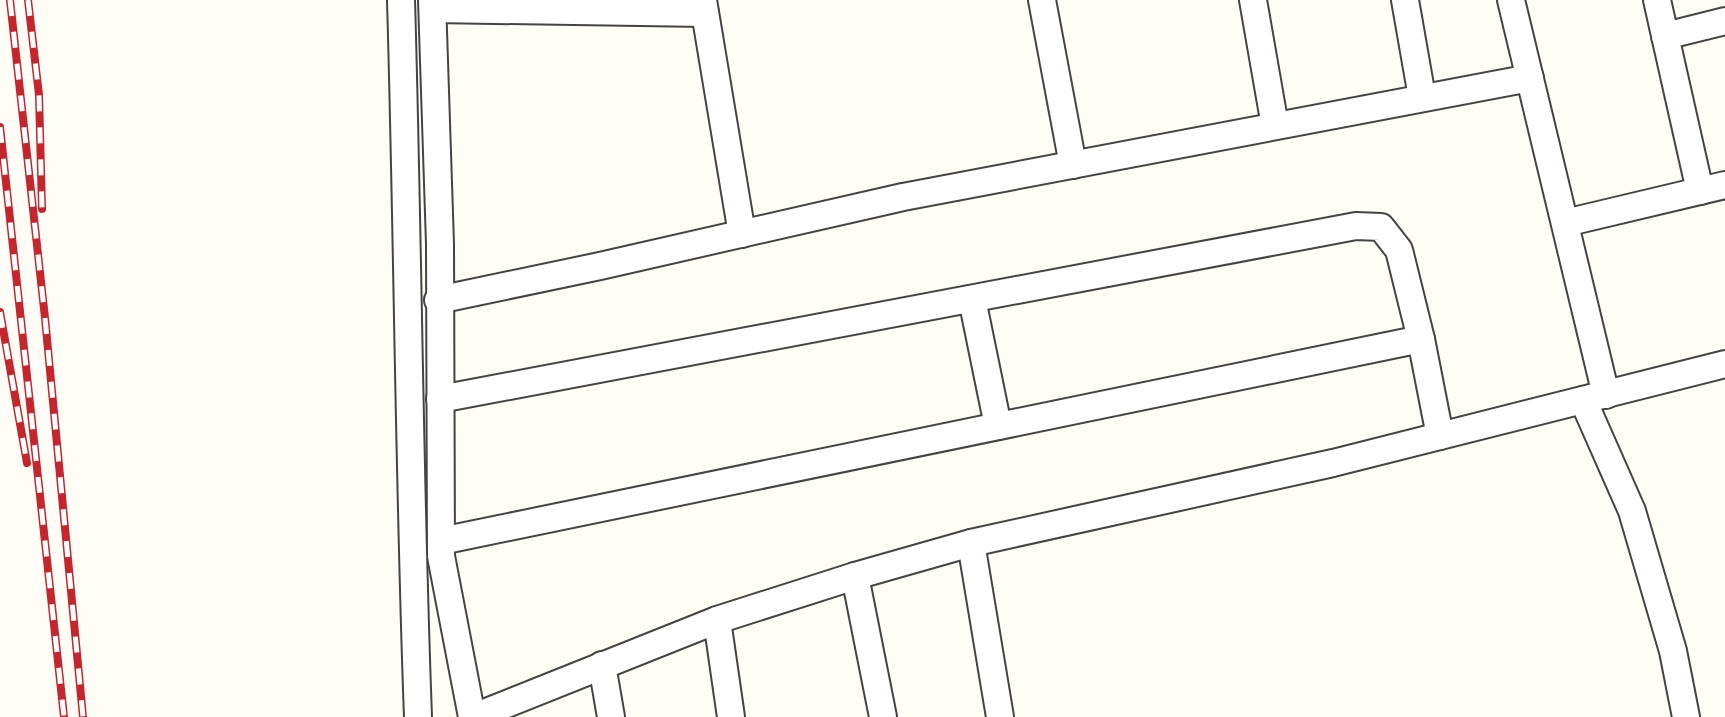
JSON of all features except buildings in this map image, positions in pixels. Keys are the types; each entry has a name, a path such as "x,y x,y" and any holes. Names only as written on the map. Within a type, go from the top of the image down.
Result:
{"street":[{"path":"401,0 412,574 418,717"},
{"path":"1042,0 1073,165"},
{"path":"1253,0 1275,125"},
{"path":"1405,0 1422,97"},
{"path":"1511,0 1565,223 1595,397 1673,651 1686,717"},
{"path":"1565,223 1712,188 1665,36 1657,0"},
{"path":"742,234 704,6 433,5 440,244 438,300 441,556 473,717 717,620 971,543 1333,463 1725,365"},
{"path":"1665,36 1725,22"},
{"path":"438,300 903,197 1530,78"},
{"path":"440,399 1356,226 1381,227 1399,250 1421,339 1440,436"},
{"path":"972,299 998,426"},
{"path":"441,541 1421,339"},
{"path":"971,543 1000,717"},
{"path":"855,576 883,717"},
{"path":"717,620 731,717"},
{"path":"603,665 611,717"}],"railway":[{"path":"10,0 45,318 83,717"},
{"path":"28,0 39,95 42,209"},
{"path":"0,127 64,717"},
{"path":"0,312 27,463"}]}
